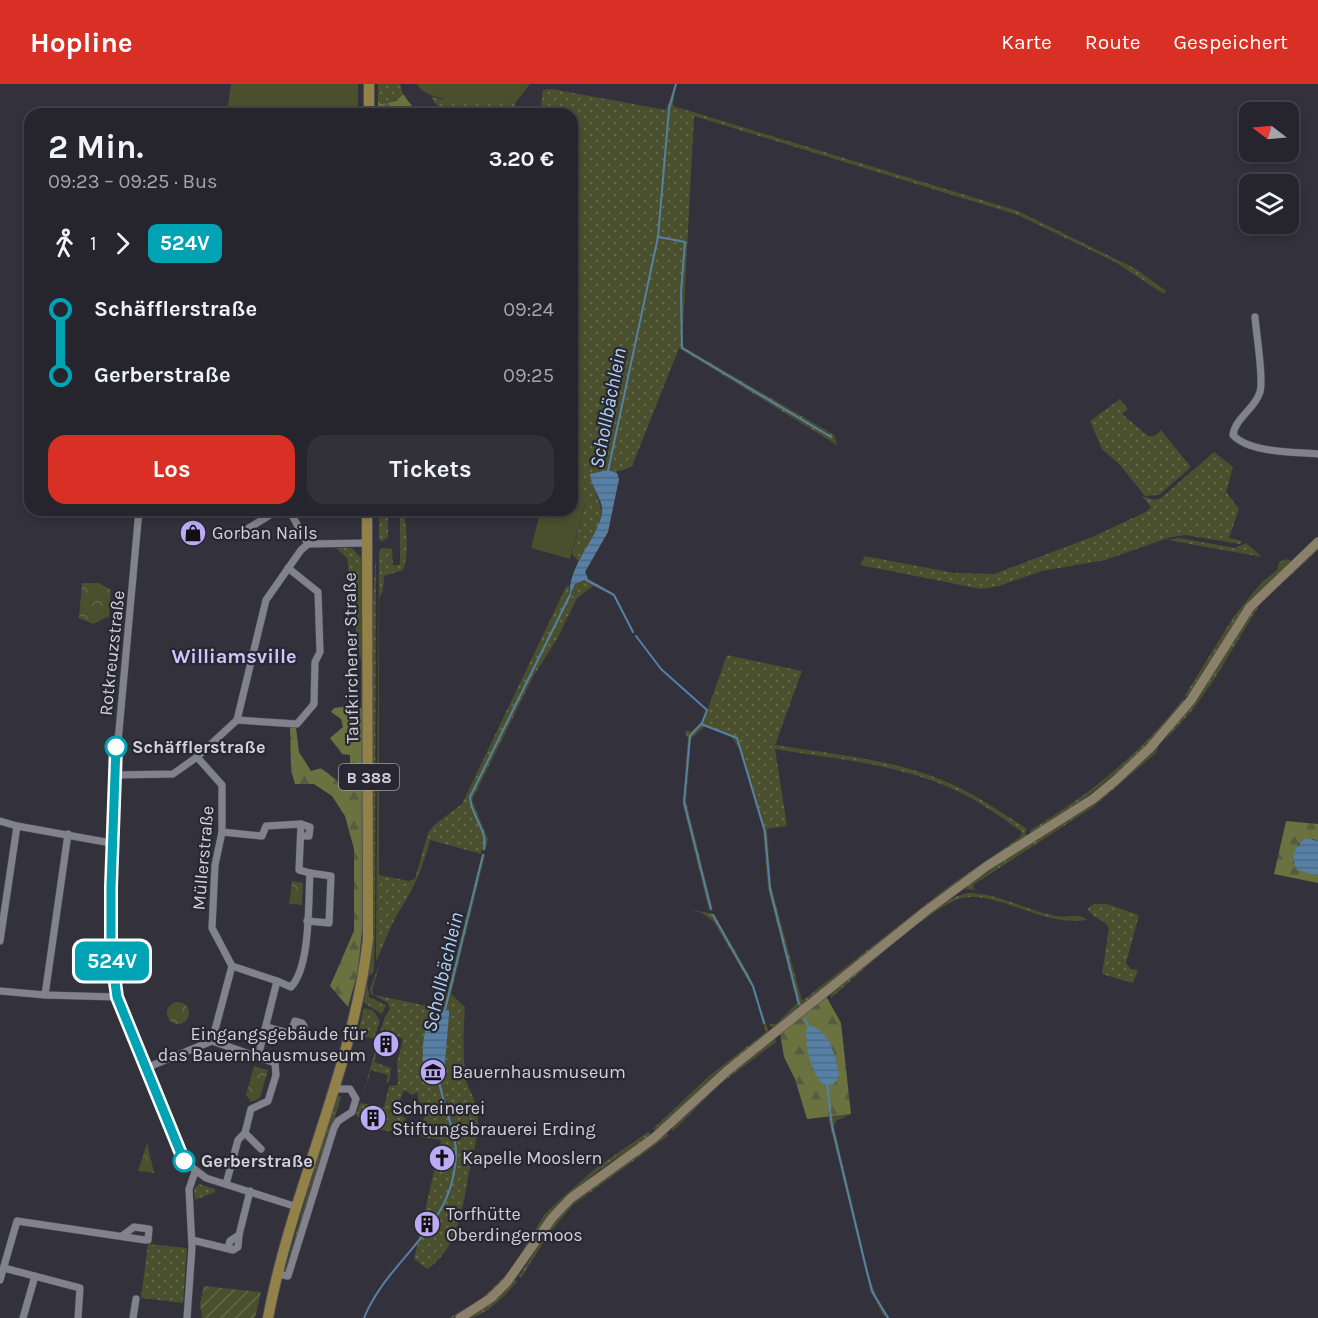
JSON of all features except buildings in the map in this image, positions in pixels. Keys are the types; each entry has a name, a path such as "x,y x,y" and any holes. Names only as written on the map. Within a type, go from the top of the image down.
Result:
{"main road":[{"path":"369,84 369,108"},
{"name":"Taufkirchener Straße","path":"268,1318 297,1207 357,1008 368,939 367,516"},
{"path":"460,1318 490,1298 507,1282 552,1218 571,1198 649,1142 727,1071 926,910 987,866 1094,798 1116,780 1150,748 1191,700 1250,607 1318,542"}],"street":[{"path":"1255,317 1261,390 1255,402 1237,424 1233,435 1243,443 1263,448 1318,454"},
{"name":"Rotkreuzstraße","path":"138,516 115,775 111,843 111,953 117,997 180,1155 195,1172"},
{"path":"239,534 267,516"},
{"path":"292,516 308,544"},
{"path":"115,775 173,774 197,757 237,720 266,600 288,568 308,544 367,543"},
{"path":"237,720 297,724 314,704 315,662 320,652 318,592 288,568"},
{"name":"Müllerstraße","path":"197,757 222,785 222,832 215,864 212,928 232,966"},
{"path":"0,821 111,843"},
{"path":"222,832 262,836 266,826 301,824 299,870 332,876 329,923 307,921"},
{"path":"0,941 17,826"},
{"path":"45,995 68,834"},
{"path":"212,1041 231,978 232,966 291,987 296,982 305,949 309,873"},
{"path":"0,881 9,883"},
{"path":"258,1057 277,981"},
{"path":"0,1000 1,991 117,997"},
{"path":"266,1027 290,1034"},
{"path":"146,1068 212,1041 275,1063 276,1075 268,1101 251,1109 245,1133 238,1140 226,1184"},
{"path":"278,1274 288,1276 333,1128 338,1121 352,1112 356,1099 350,1089 334,1089"},
{"path":"245,1133 261,1149"},
{"path":"187,1318 192,1240 189,1189 195,1172 297,1207"},
{"path":"192,1240 228,1248 238,1247 250,1191"},
{"path":"0,1280 14,1224 18,1220 122,1236"},
{"path":"4,1268 80,1288 78,1318"},
{"path":"23,1318 35,1276"},
{"path":"133,1318 136,1299"}],"green space":[{"path":"231,84 358,84 358,108 227,108"},
{"path":"378,84 400,84 403,94 398,101 381,104 378,101"},
{"path":"417,84 530,84 516,102 492,102 447,100 424,91"},
{"path":"675,84 673,106 1018,211 1136,269 1166,291 1164,294 1115,262 1018,215 694,116 682,346 834,435 837,445 679,348 632,466 591,476 602,511 597,532 579,562 572,554 586,501 578,499 578,108 541,108 543,90 552,89 666,110"},
{"path":"403,94 414,108 378,108 378,101 381,104 397,101"},
{"path":"431,96 439,99 516,102 514,108 442,108 436,104"},
{"path":"1120,399 1128,409 1122,414 1148,436 1155,436 1161,430 1191,467 1159,495 1145,496 1120,465 1102,449 1090,421"},
{"path":"1214,452 1233,467 1226,492 1239,509 1229,538 1242,541 1240,544 1185,535 1171,537 1105,560 1042,571 999,586 981,589 860,565 865,556 954,573 994,574 1092,537 1146,512 1151,507 1142,496 1154,500 1161,498"},
{"path":"578,499 586,501 570,559 531,548 539,516 578,516"},
{"path":"379,516 388,516 388,537 383,541 379,540"},
{"path":"400,516 405,516 407,548 403,570 384,576 383,591 379,598 379,875 409,881 415,879 428,833 434,825 462,804 566,587 569,585 570,594 575,584 585,577 614,594 633,632 614,595 593,586 577,598 557,639 533,677 472,800 488,839 485,851 482,850 481,854 430,840 417,878 376,961 379,551 383,548 392,549 393,565 400,565"},
{"path":"1179,538 1235,548 1246,543 1262,557 1168,540"},
{"path":"1318,546 1318,550 1260,604 1215,678 1194,708 1164,742 1252,610"},
{"path":"336,548 352,548 361,558 362,651 360,661 347,558"},
{"path":"376,554 374,969 373,973 368,976 372,935 373,598"},
{"path":"1287,559 1291,561 1251,601 1189,696 1184,697 1234,616 1261,583 1277,570 1279,562"},
{"path":"82,583 99,583 111,590 109,616 93,624 79,618"},
{"path":"727,655 802,671 775,745 862,758 926,774 947,782 988,804 1027,829 1025,833 1028,837 773,1029 769,1024 776,1024 797,1003 768,888 763,829 740,750 731,736 705,726 691,739 686,801 713,911 709,910 683,805 688,739 685,731 692,731 704,720","holes":["775,749 889,768 934,781 973,799 1022,832 1020,837 949,886 802,1001 771,886 767,829 787,826"]},
{"path":"1183,699 1185,702 1169,722 1115,774 1076,805 1034,833 1029,831 1072,803 1131,756"},
{"path":"360,707 364,712 365,900 358,971 348,1007 330,986 354,931 354,849 345,816 332,796 314,784 295,784 291,770 290,726 296,728 299,752 311,771 321,768 345,787 350,778 350,755 342,754 330,738 343,727 341,719 331,712 334,708"},
{"path":"1159,745 1156,753 1093,807 973,885 975,890 966,889 965,887 1044,834"},
{"path":"1286,821 1318,824 1318,841 1313,839 1298,844 1293,863 1318,876 1318,883 1274,874"},
{"path":"482,854 485,855 451,994 465,1007 465,1076 478,1116 477,1136 456,1231 445,1252 427,1269 414,1259 441,1140 370,1128 356,1115 360,1103 384,1107 389,1086 398,1085 397,1063 403,1039 384,1029 374,1062 391,1068 389,1082 386,1082 388,1075 371,1070 362,1098 384,1019 390,1008 387,1002 371,994 370,989 381,960 372,991 374,995 428,1006 432,1002 445,1001","holes":["434,1009 449,1010 444,1075 423,1058 427,1027","404,1090 413,1095 417,1092 419,1102 425,1104 425,1116 419,1131 404,1125 406,1118 395,1113"]},
{"path":"292,881 303,883 302,905 289,904"},
{"path":"970,893 992,896 1045,914 1081,917 1087,920 1049,918 986,898 962,898 933,913 831,998 830,993 919,919 956,897"},
{"path":"1094,904 1107,904 1139,915 1126,963 1131,969 1138,970 1133,983 1102,974 1109,928 1088,910"},
{"path":"688,909 714,914 749,975 769,1032 656,1130 653,1129 709,1076 766,1032 752,987 714,922 702,913"},
{"path":"367,982 369,997 386,1005 382,1014 364,1003"},
{"path":"826,996 841,1023 851,1114 807,1119 795,1079 784,1057 780,1033"},
{"path":"178,1002 188,1009 189,1013 182,1023 178,1024 168,1017 167,1013 174,1003"},
{"path":"364,1008 373,1010 380,1021 374,1038 363,1037 358,1032"},
{"path":"775,1038 776,1042 719,1085 673,1131 671,1128 704,1095"},
{"path":"254,1066 268,1070 260,1098 251,1102 246,1095"},
{"path":"336,1095 341,1097 287,1271 285,1270"},
{"path":"851,1114 836,1121 834,1127 870,1279 878,1301 890,1318 883,1315 871,1292 828,1117"},
{"path":"648,1132 653,1135 606,1165 581,1186 520,1262 483,1300 466,1312 449,1318 481,1299 498,1283 512,1268 544,1215 563,1197 596,1168"},
{"path":"666,1133 669,1135 573,1205 550,1232 521,1278 519,1276 552,1224 571,1202"},
{"path":"147,1143 148,1146 154,1173 138,1171"},
{"path":"199,1184 215,1189 215,1192 195,1200 194,1189"},
{"path":"148,1244 187,1248 183,1303 141,1298"},
{"path":"513,1280 518,1281 488,1310 467,1318"},
{"path":"204,1286 261,1292 255,1318 202,1318 200,1304"}],"water":[{"path":"608,470 617,473 619,479 608,532 585,572 588,578 575,584 570,595 573,574 599,524 602,513 590,474"},
{"path":"1306,838 1318,841 1318,876 1296,869 1294,864 1295,852"},
{"path":"434,1009 449,1010 442,1081 426,1079 423,1061 423,1043"},
{"path":"808,1025 822,1032 830,1044 839,1075 834,1084 826,1085 820,1081 812,1067 806,1038"}],"waterway":[{"name":"Schollbächlein","path":"608,471 658,237 669,109 676,84"},
{"path":"659,237 685,242 681,292 682,348 831,437"},
{"path":"583,578 614,595 633,632"},
{"name":"Schollbächlein","path":"484,849 484,835 473,811 470,797 570,595"},
{"path":"636,636 661,669 707,710 702,723 690,736 684,802 711,909"},
{"path":"701,724 737,738 765,832 770,889 799,1004"},
{"name":"Schollbächlein","path":"445,1010 483,855"},
{"path":"713,915 753,986 764,1023"},
{"path":"805,1019 808,1025"},
{"name":"Schollbächlein","path":"364,1318 375,1296 433,1222 445,1202 453,1179 455,1144 439,1081"},
{"path":"827,1084 832,1126 866,1268 872,1291 888,1318"}],"bus line":[{"name":"524V","path":"116,747 111,843 111,953 117,997 184,1161"}],"place":[{"name":"Gorban Nails","path":"193,533"},
{"name":"Schäfflerstraße","path":"116,747"},
{"name":"Eingangsgebäude für das Bauernhausmuseum","path":"386,1044"},
{"name":"Bauernhausmuseum","path":"433,1072"},
{"name":"Schreinerei Stiftungsbrauerei Erding","path":"373,1118"},
{"name":"Kapelle Mooslern","path":"442,1158"},
{"name":"Gerberstraße","path":"184,1161"},
{"name":"Torfhütte Oberdingermoos","path":"427,1224"}],"district":[{"name":"Williamsville","path":"234,656"}]}
